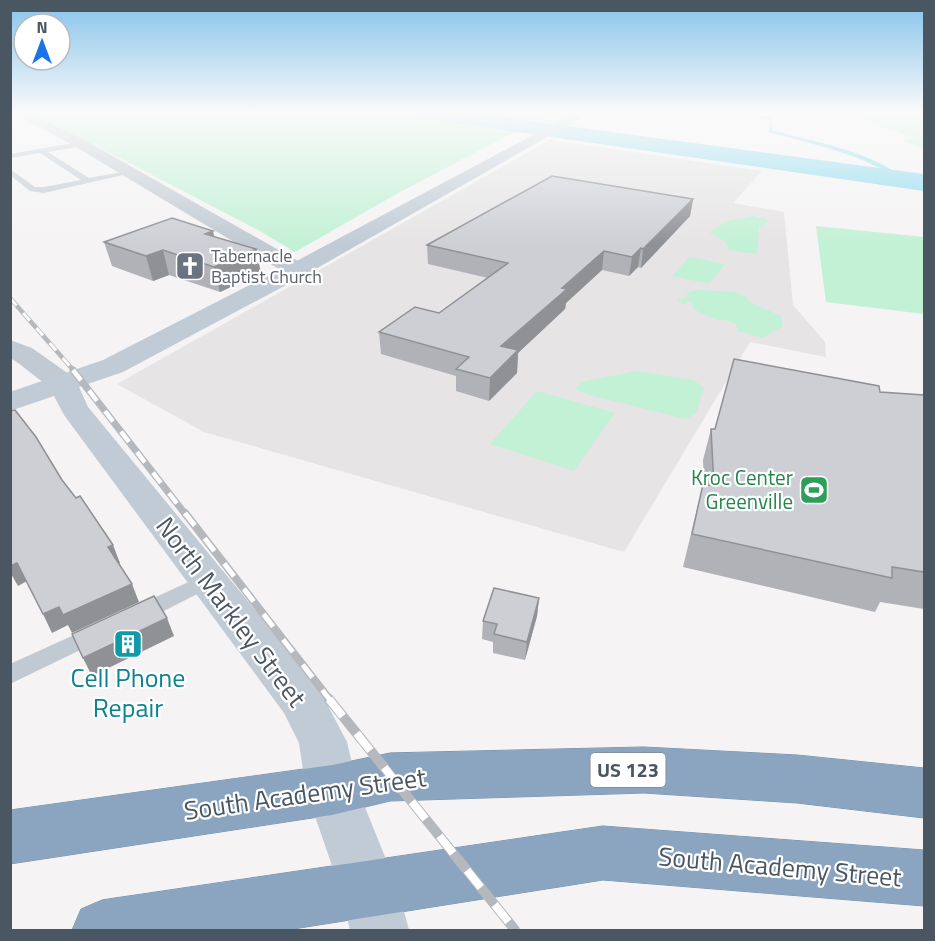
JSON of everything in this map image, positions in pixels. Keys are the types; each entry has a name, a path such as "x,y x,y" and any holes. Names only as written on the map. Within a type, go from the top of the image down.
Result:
{"highway":[{"name":"South Academy Street","path":"10,837 332,790 390,777 644,770 797,779 924,793"},
{"name":"South Academy Street","path":"102,930 374,910 603,853 924,878"}],"street":[{"path":"100,156 297,270"},
{"path":"10,402 113,366 297,270 505,156"},
{"path":"10,348 23,354 63,383"},
{"name":"North Markley Street","path":"63,383 74,409 301,699 323,742 332,790 374,910"}],"lane":[{"path":"50,156 88,181"},
{"path":"10,171 33,189 44,190 128,173"},
{"path":"10,675 208,580"}],"shaded area":[{"path":"522,156 659,156 762,171 733,203 784,212 793,305 825,342 826,357 750,342 624,552 204,432 117,384"}],"green space":[{"path":"116,156 469,156 295,252 260,231"},
{"path":"687,156 769,157 924,181 924,191"},
{"path":"753,216 766,219 768,222 759,228 757,254 728,250 727,243 710,233 726,221"},
{"path":"816,226 924,237 924,314 826,302"},
{"path":"689,257 725,264 709,284 672,276"},
{"path":"697,290 735,292 745,296 751,303 781,316 783,326 763,338 738,331 736,324 717,320 693,309 691,300 684,304 677,300 689,297 686,293"},
{"path":"636,371 693,380 704,388 696,413 686,419 589,395 576,389 581,382"},
{"path":"537,391 615,413 574,471 490,444"}],"building":[{"path":"552,176 693,199 632,257 604,251 562,288 567,289 501,346 518,350 490,378 456,369 469,357 379,332 415,307 439,313 508,263 427,245"},
{"path":"172,218 213,231 205,234 256,249 214,267 163,250 146,256 104,242"},
{"name":"Kroc Center Greenville","path":"734,359 879,386 880,392 924,395 924,572 892,567 892,578 692,534 703,484 714,486 711,429 715,429"},
{"path":"15,410 36,437 62,480 76,498 80,496 113,545 108,547 132,584 63,615 59,607 43,614 17,563 10,566 10,411"},
{"path":"494,588 539,598 527,642 494,634 497,624 483,621"},
{"path":"154,596 167,618 83,658 72,634"}],"waterway":[{"path":"725,156 924,183"},
{"path":"859,156 904,180"}],"railway":[{"path":"10,298 75,372"},
{"path":"73,370 186,515"},
{"path":"185,513 330,700"},
{"path":"329,699 515,930"}],"place":[{"name":"Tabernacle Baptist Church","path":"190,266"},
{"name":"Kroc Center Greenville","path":"814,490"},
{"name":"Cell Phone Repair","path":"128,644"}]}
